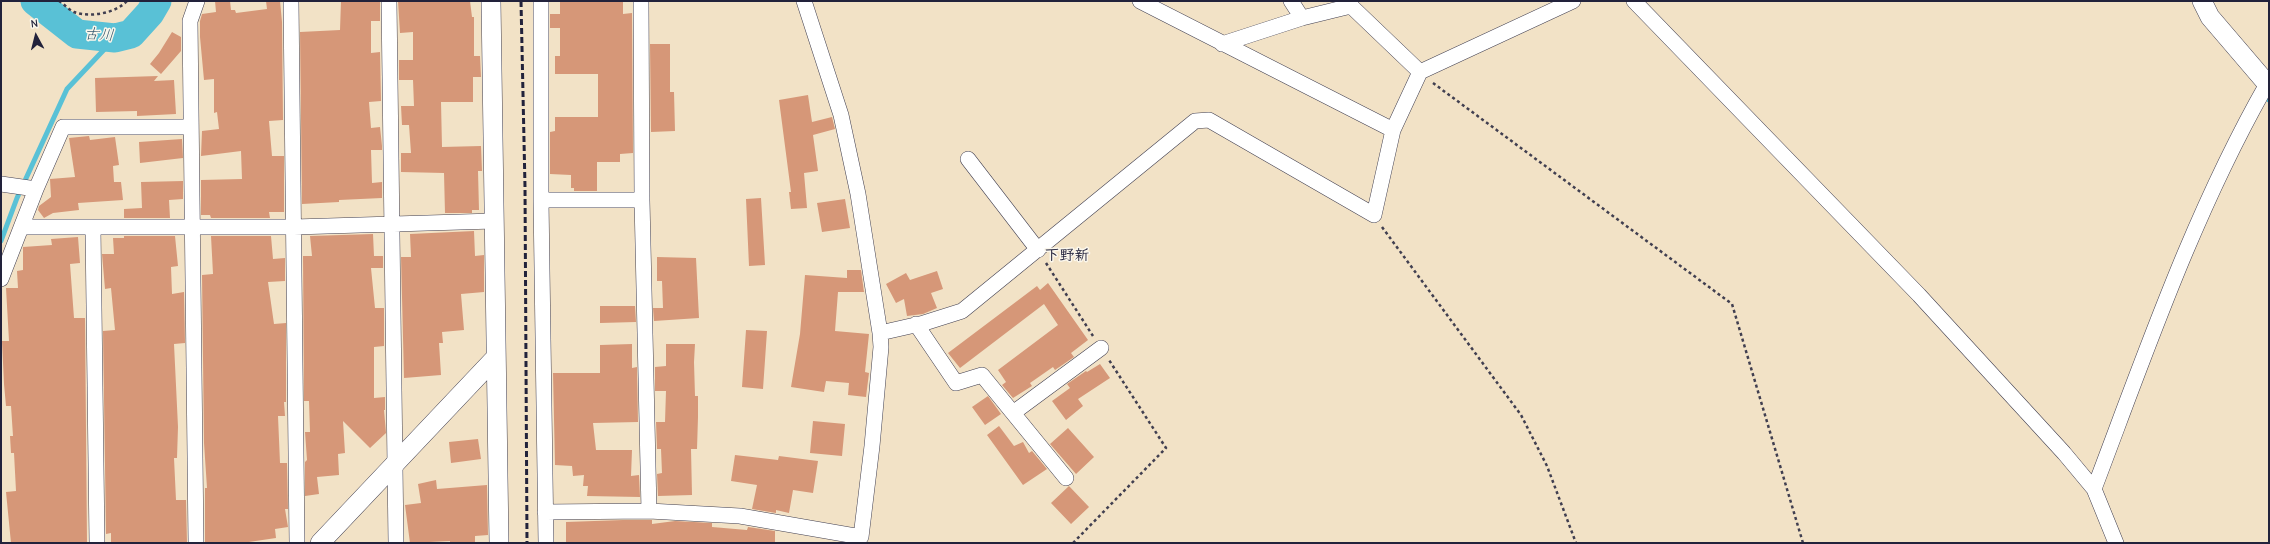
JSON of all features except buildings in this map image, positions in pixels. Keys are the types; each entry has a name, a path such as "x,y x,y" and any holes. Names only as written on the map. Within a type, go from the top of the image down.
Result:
{"street":[{"path":"196,1 190,21 196,543"},
{"path":"291,1 297,543"},
{"path":"389,1 396,543"},
{"path":"491,1 499,543"},
{"path":"541,1 541,200 546,543"},
{"path":"641,1 642,200 649,511"},
{"path":"545,512 649,511 740,516 861,537 873,438 881,347 880,333 858,194 840,115 804,1"},
{"path":"1140,1 1393,130"},
{"path":"1291,1 1302,18"},
{"path":"880,333 962,311 1195,121 1209,120 1374,216 1393,130 1420,72 1573,1"},
{"path":"1634,1 1919,295 2094,489 2116,543"},
{"path":"2094,489 2196,224 2247,119 2268,85 2210,18 2202,1"},
{"path":"1222,44 1302,18 1351,6 1420,72"},
{"path":"1,279 36,189 63,127 191,127"},
{"path":"968,159 1038,250"},
{"path":"1,184 36,189"},
{"path":"541,200 642,200"},
{"path":"22,227 294,227 494,222"},
{"path":"93,228 97,543"},
{"path":"916,324 956,383 982,375 1066,478"},
{"path":"1013,414 1101,348"},
{"path":"320,543 496,357"}],"path":[{"path":"59,1 75,12 94,14 120,9 127,1"},
{"path":"1420,72 1732,304 1804,543"},
{"path":"1374,216 1521,415 1547,466 1576,543"},
{"path":"1038,250 1166,448 1073,543"}],"waterway":[{"name":"古川","path":"35,1 77,34 115,38 131,34 150,13 157,1"},
{"path":"1,241 17,198 67,89 115,38"}],"railway":[{"path":"521,1 525,187 527,543"}],"district":[{"name":"下野新","path":"1067,256"}]}
